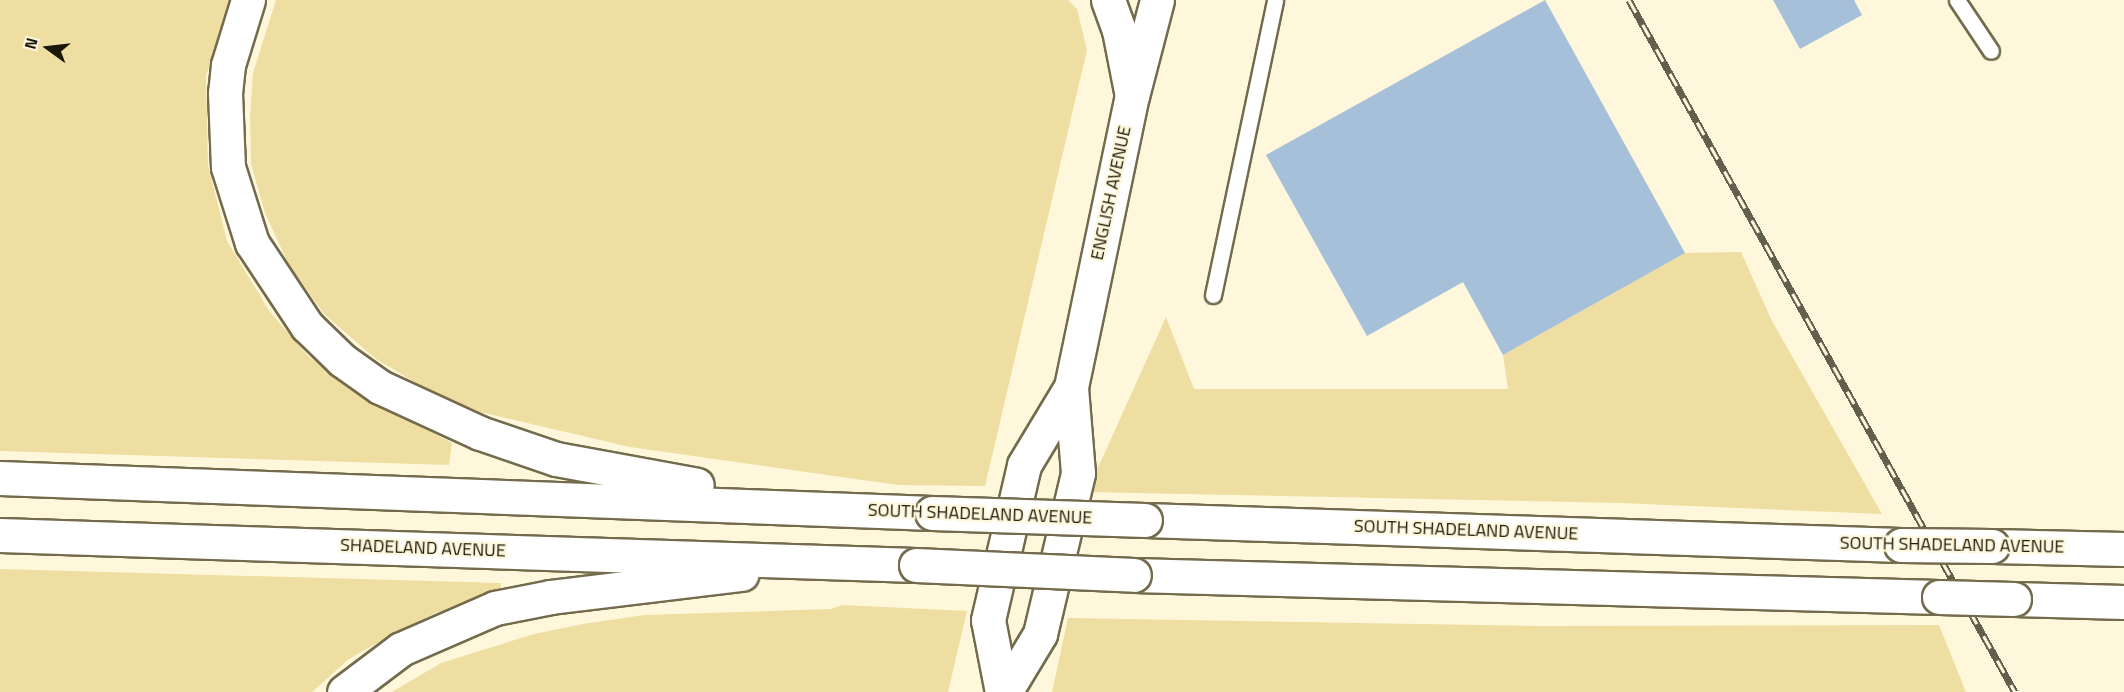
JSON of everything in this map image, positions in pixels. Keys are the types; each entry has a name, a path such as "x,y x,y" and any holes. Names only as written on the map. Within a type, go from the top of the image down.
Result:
{"main road":[{"path":"248,0 228,65 225,93 225,137 233,190 243,223 265,267 302,320 333,352 398,397 541,454 808,507"},
{"path":"1108,0 1119,30 1132,96"},
{"name":"ENGLISH AVENUE","path":"1003,692 1040,634 1078,473 1071,387 1132,96 1156,0"},
{"name":"ENGLISH AVENUE","path":"1003,692 988,620 1024,465 1071,387"},
{"path":"0,478 808,507"},
{"name":"SOUTH SHADELAND AVENUE","path":"808,507 1901,545 2124,549"},
{"name":"SHADELAND AVENUE","path":"0,535 845,560"},
{"path":"344,692 401,650 495,608 550,597 845,560 1134,575 2124,602"}],"lane":[{"path":"1213,295 1275,0"},
{"path":"1957,0 1991,51"}],"shaded area":[{"path":"0,0 231,0 206,76 208,165 227,241 270,312 308,356 357,393 452,443 449,465 0,451"},
{"path":"276,0 1068,0 1077,9 1087,50 985,486 898,485 630,447 480,412 433,393 376,359 324,314 288,263 265,213 251,164 250,116 253,73"},
{"path":"1741,252 1772,321 1882,514 1620,503 1087,492 1166,317 1194,389 1508,389 1503,355 1685,253"},
{"path":"0,569 501,583 500,596 436,613 391,635 349,659 312,692 0,692"},
{"path":"842,605 967,611 948,692 392,692 441,663 534,634 583,624 644,615 831,609"},
{"path":"1068,618 1540,626 1939,625 1966,692 1052,692"}],"building":[{"path":"1545,0 1685,253 1503,355 1463,282 1367,336 1266,155"},
{"path":"1773,0 1854,0 1862,15 1800,49"}],"railway":[{"path":"1629,0 2015,692"}]}
